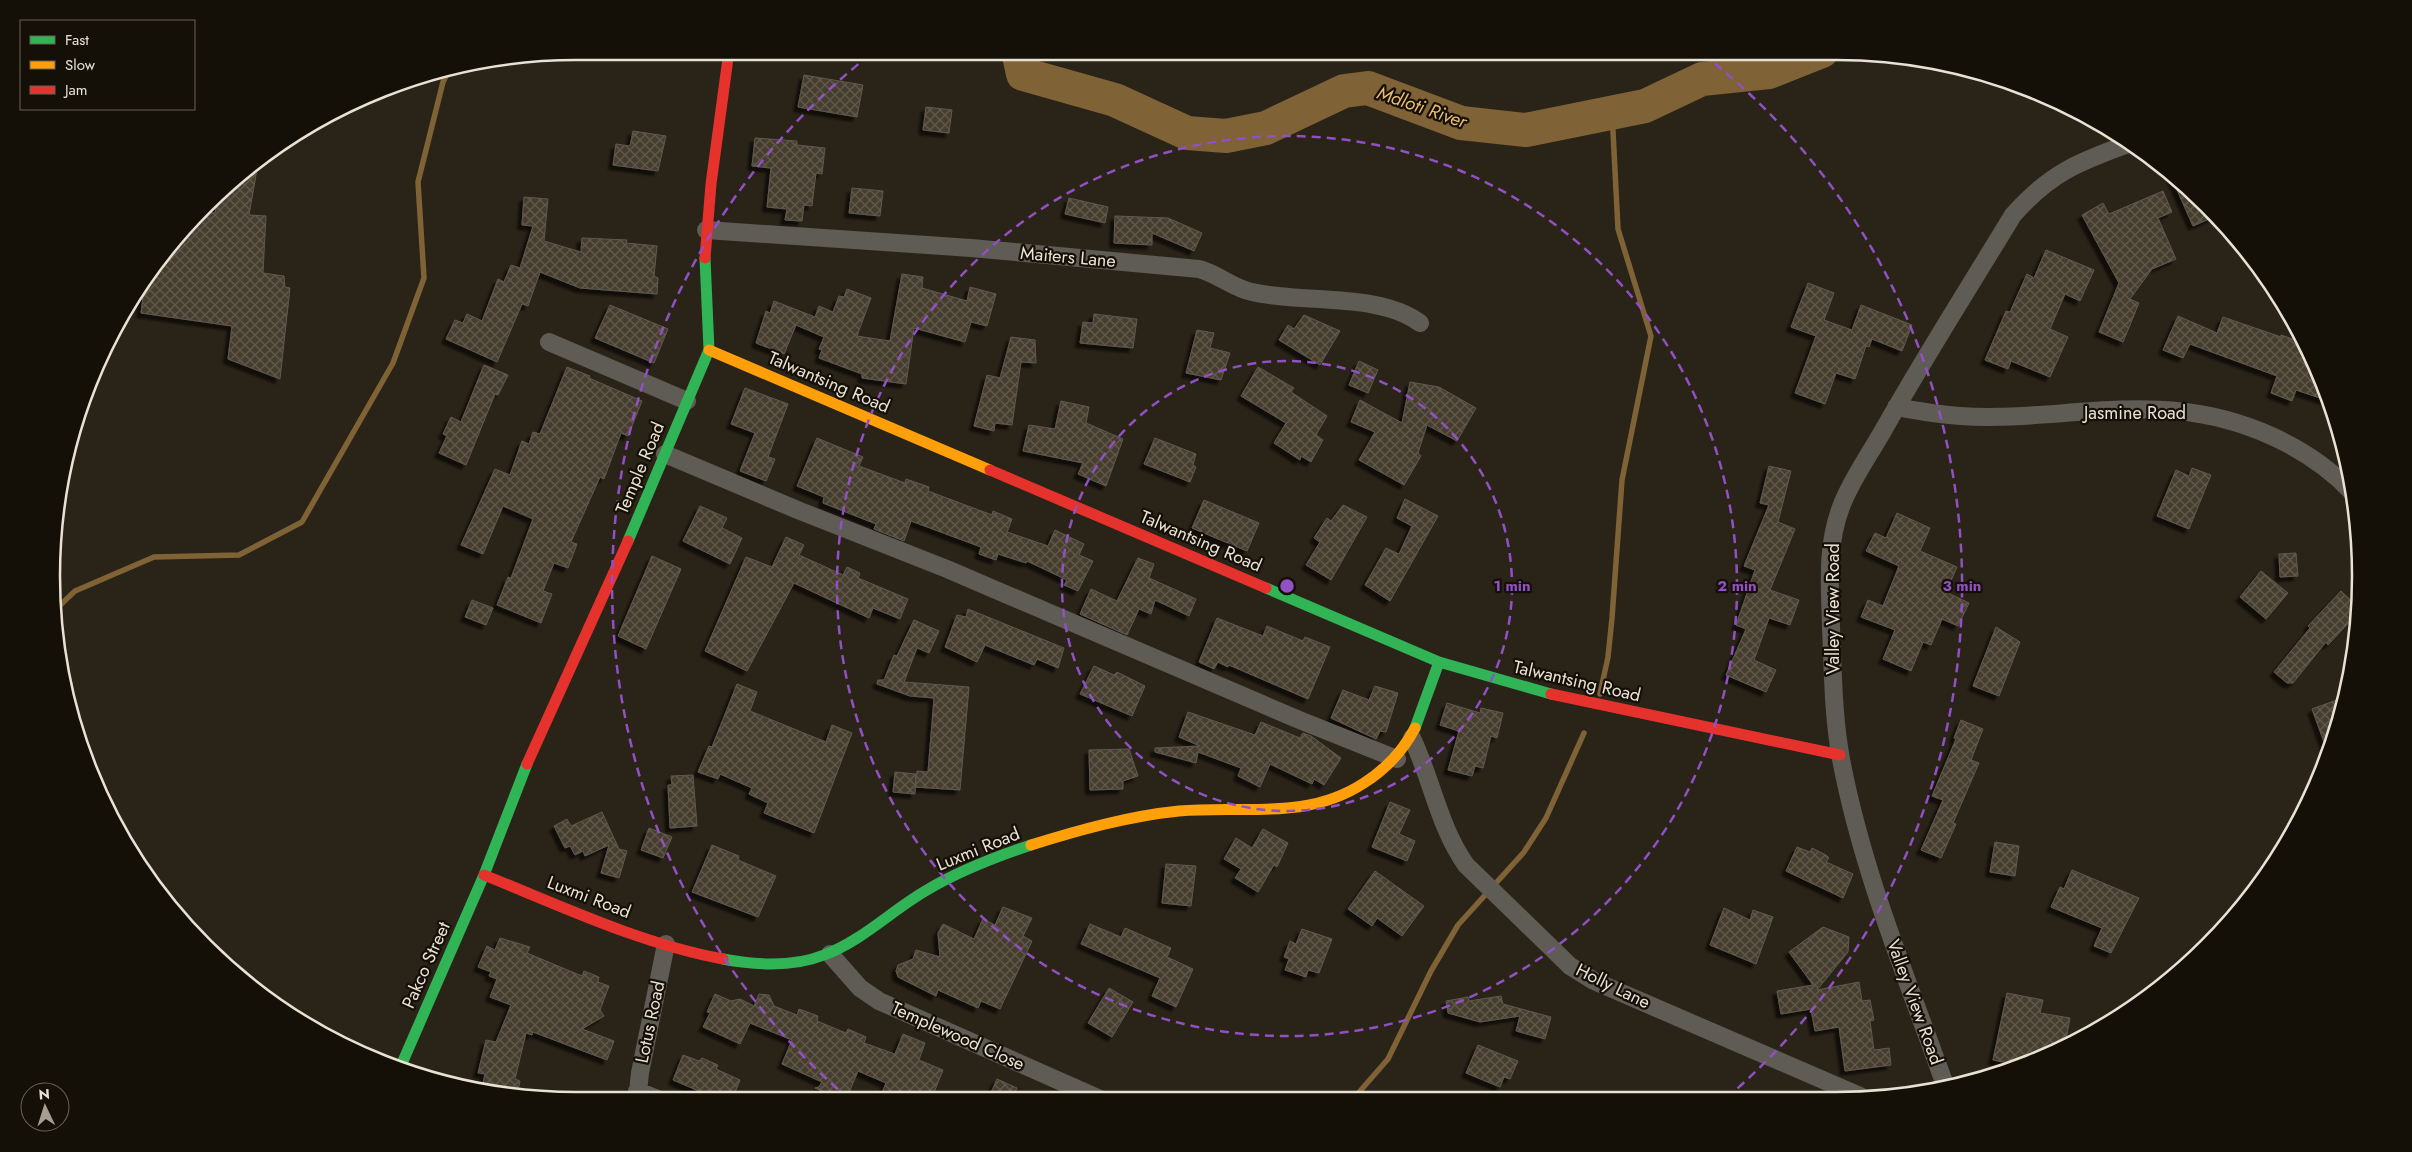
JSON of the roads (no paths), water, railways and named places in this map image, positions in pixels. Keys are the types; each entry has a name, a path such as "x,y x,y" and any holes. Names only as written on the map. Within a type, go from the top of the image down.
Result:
{"street":[{"name":"Temple Road","path":"484,875 529,758 631,535 708,350 706,230 728,60"},
{"name":"Valley View Road","path":"1943,1081 1894,944 1867,861 1840,755 1833,680 1829,575 1832,539 1841,506 1896,407 2013,215 2030,196 2053,177 2078,162 2122,146"},
{"name":"Maiters Lane","path":"706,230 971,248 1199,269 1214,273 1250,292 1386,308 1409,314 1420,323"},
{"path":"549,342 687,401"},
{"name":"Talwantsing Road","path":"708,350 1439,662 1557,696 1840,755"},
{"name":"Jasmine Road","path":"1896,407 1962,416 2130,411 2176,411 2211,416 2239,424 2290,445 2324,467 2344,485"},
{"path":"665,454 800,511 947,569 1297,719 1397,759"},
{"name":"Luxmi Road","path":"484,875 666,944 712,957 762,963 807,959 830,954 936,885 981,863 1070,833 1178,811 1228,808 1300,808 1348,794 1397,759 1412,738 1439,662"},
{"name":"Holly Lane","path":"1412,738 1425,766 1446,833 1466,865 1570,966 1594,980 1850,1092"},
{"name":"Pakco Street","path":"403,1062 484,875"},
{"name":"Lotus Road","path":"638,1092 666,944"},
{"name":"Templewood Close","path":"830,954 860,988 879,1001 1084,1092"}],"waterway":[{"name":"Mdloti River","path":"1020,60 1023,74 1115,100 1187,133 1226,136 1266,128 1344,91 1368,88 1461,123 1526,130 1645,106 1702,79 1769,72 1799,60"},
{"path":"61,604 75,591 154,557 239,555 302,522 393,363 424,278 418,182 445,77"},
{"path":"1600,694 1608,657 1622,480 1651,336 1618,229 1612,112"},
{"path":"1359,1092 1388,1059 1431,971 1458,925 1524,852 1546,818 1584,733"}]}
